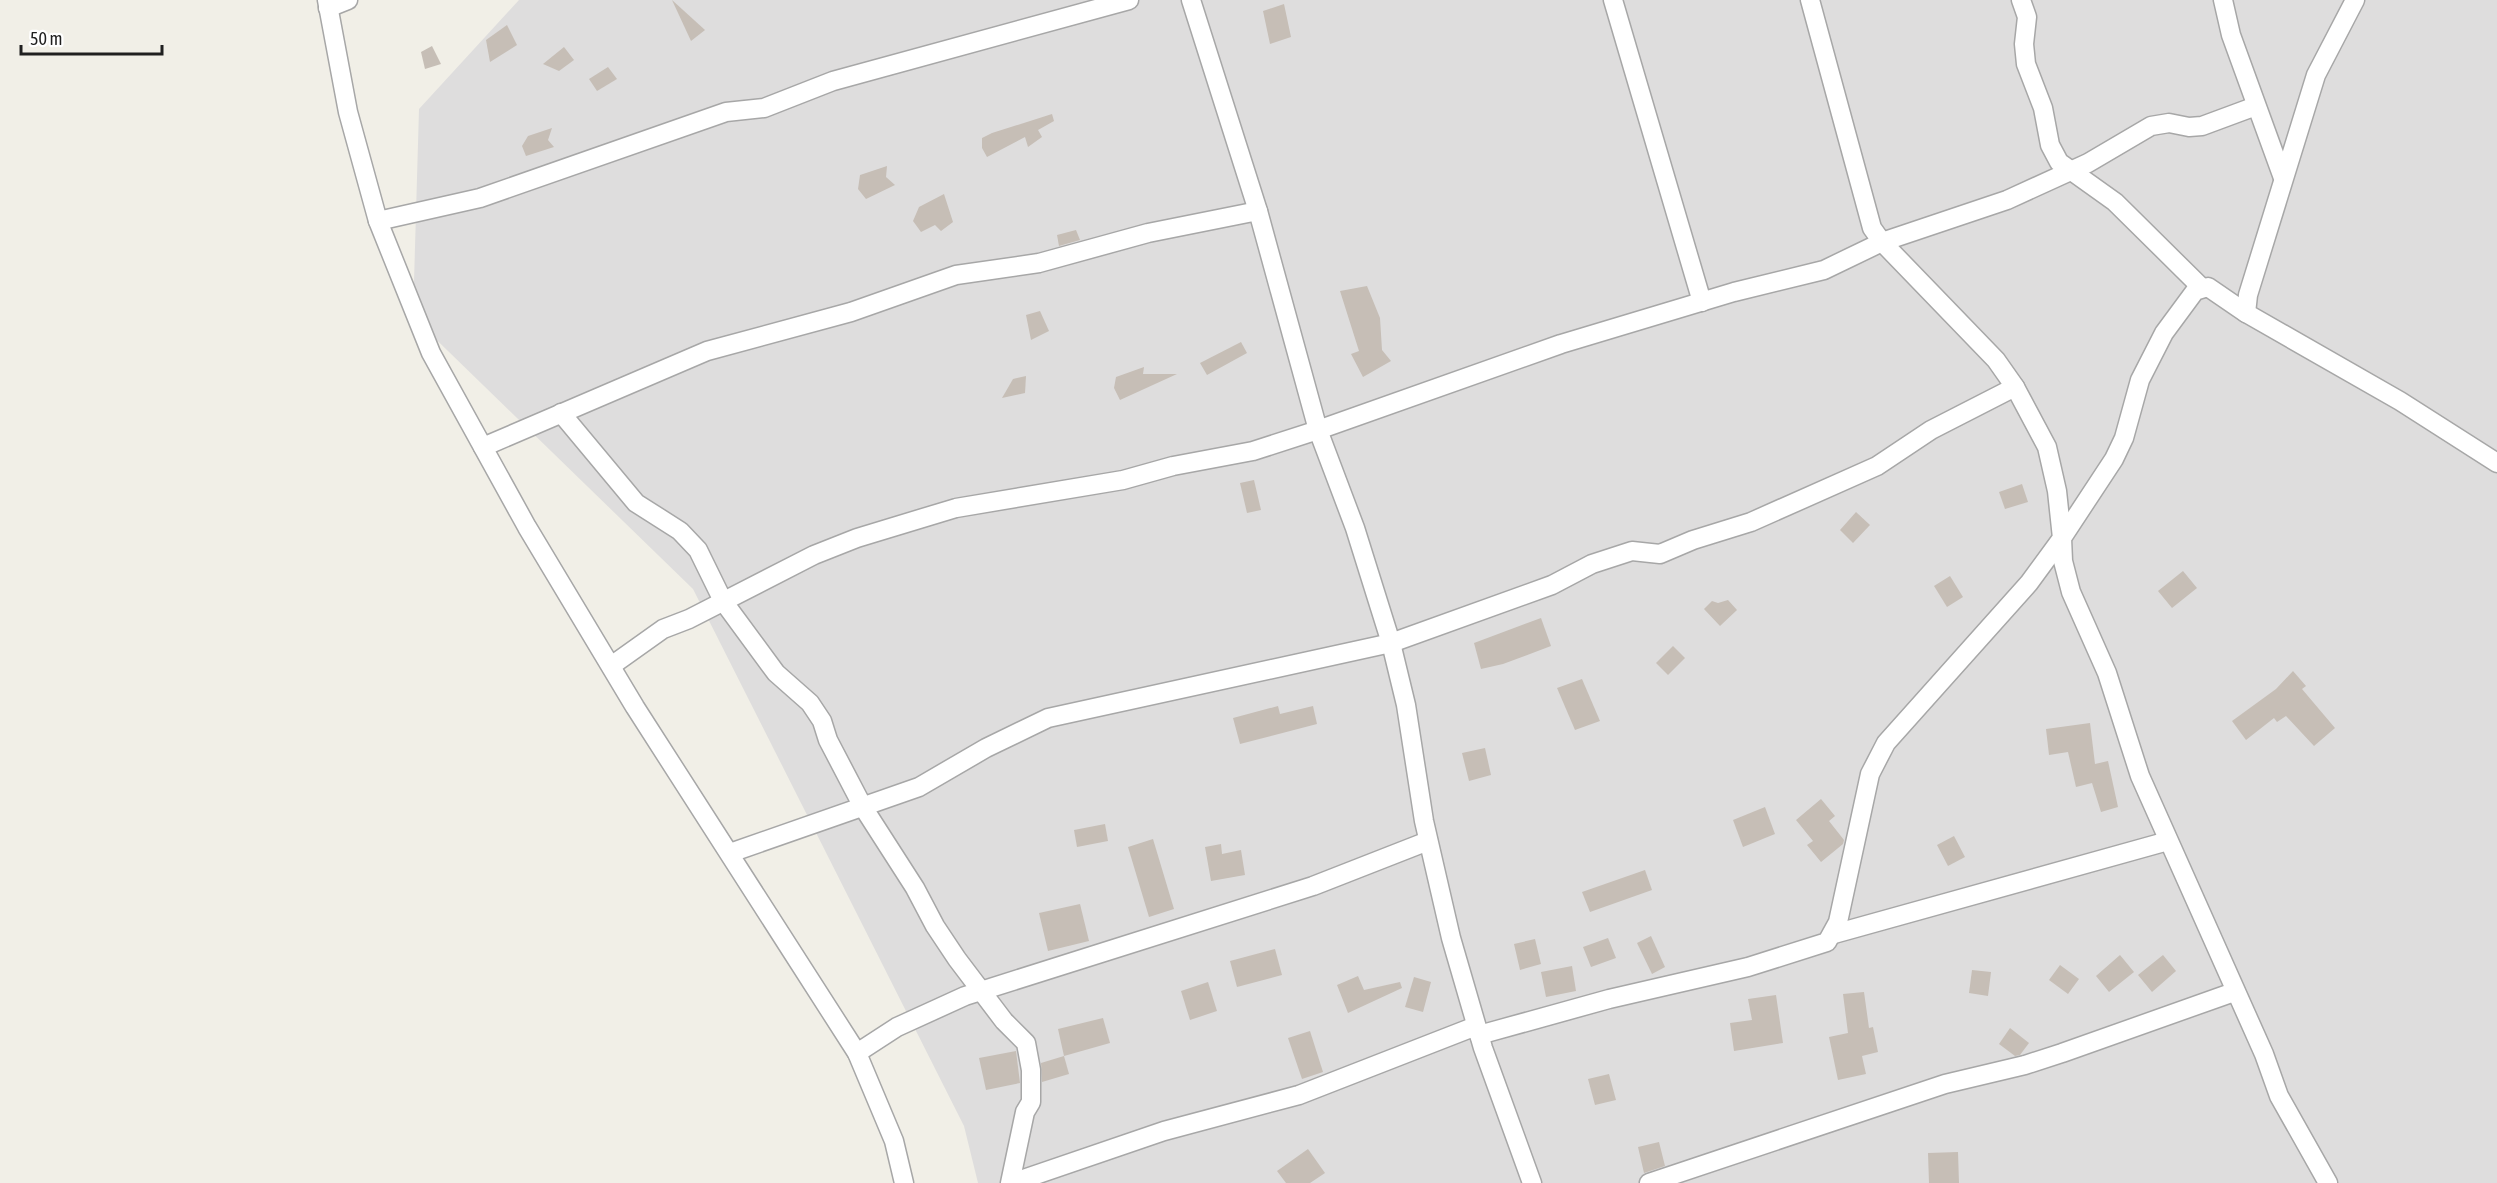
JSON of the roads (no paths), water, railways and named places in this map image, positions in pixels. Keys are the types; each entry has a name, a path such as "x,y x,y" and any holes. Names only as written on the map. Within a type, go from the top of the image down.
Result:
{"street":[{"path":"348,0 327,4 348,112 378,221 431,353 527,527 692,800 730,853 857,1053 894,1141 904,1183"},
{"path":"378,221 480,198 726,112 764,108 833,81 1129,0"},
{"path":"1191,0 1258,211 1318,430 1355,528 1391,643 1406,705 1428,841 1451,938 1478,1031 1532,1183"},
{"path":"1613,0 1702,302"},
{"path":"1810,0 1872,228 1882,242 1996,360 2015,387 2047,447 2057,491 2063,561 2071,592 2107,673 2131,752 2234,992 2264,1054 2279,1096 2328,1183"},
{"path":"2021,0 2027,17 2024,44 2030,76 2043,108 2050,145 2059,162 2115,202 2202,288"},
{"path":"2223,0 2231,35 2283,177"},
{"path":"2246,313 2248,295 2316,75 2355,0"},
{"path":"611,666 651,636 814,555 857,538 926,516 1124,480 1173,466 1253,451 1561,344 1702,302 1824,270 1882,242 2007,200 2072,171 2151,126 2169,123 2189,127 2202,126 2256,106"},
{"path":"483,447 706,351 851,312 956,275 1039,263 1148,233 1258,211"},
{"path":"1834,934 1870,774 1886,744 2029,583 2062,538 2114,459 2124,438 2140,380 2164,333 2195,291 2202,288 2215,290 2246,313 2400,401 2497,463"},
{"path":"730,853 919,787 986,748 1048,718 1391,643 1552,585 1592,564 1632,551 1660,554 1693,540 1751,522 1877,466 1931,430 2015,387"},
{"path":"561,413 636,503 680,531 698,550 723,601 776,673 816,712 863,807 957,959 1004,1021 1026,1043 1031,1070 1031,1102 1025,1112 1011,1183 1164,1131 1299,1095 1478,1031 1748,967 1820,946 1834,934 2168,841"},
{"path":"857,1053 897,1027 982,990 1313,886 1428,841"},
{"path":"1649,1183 1924,1090 2062,1053 2234,992"}]}
